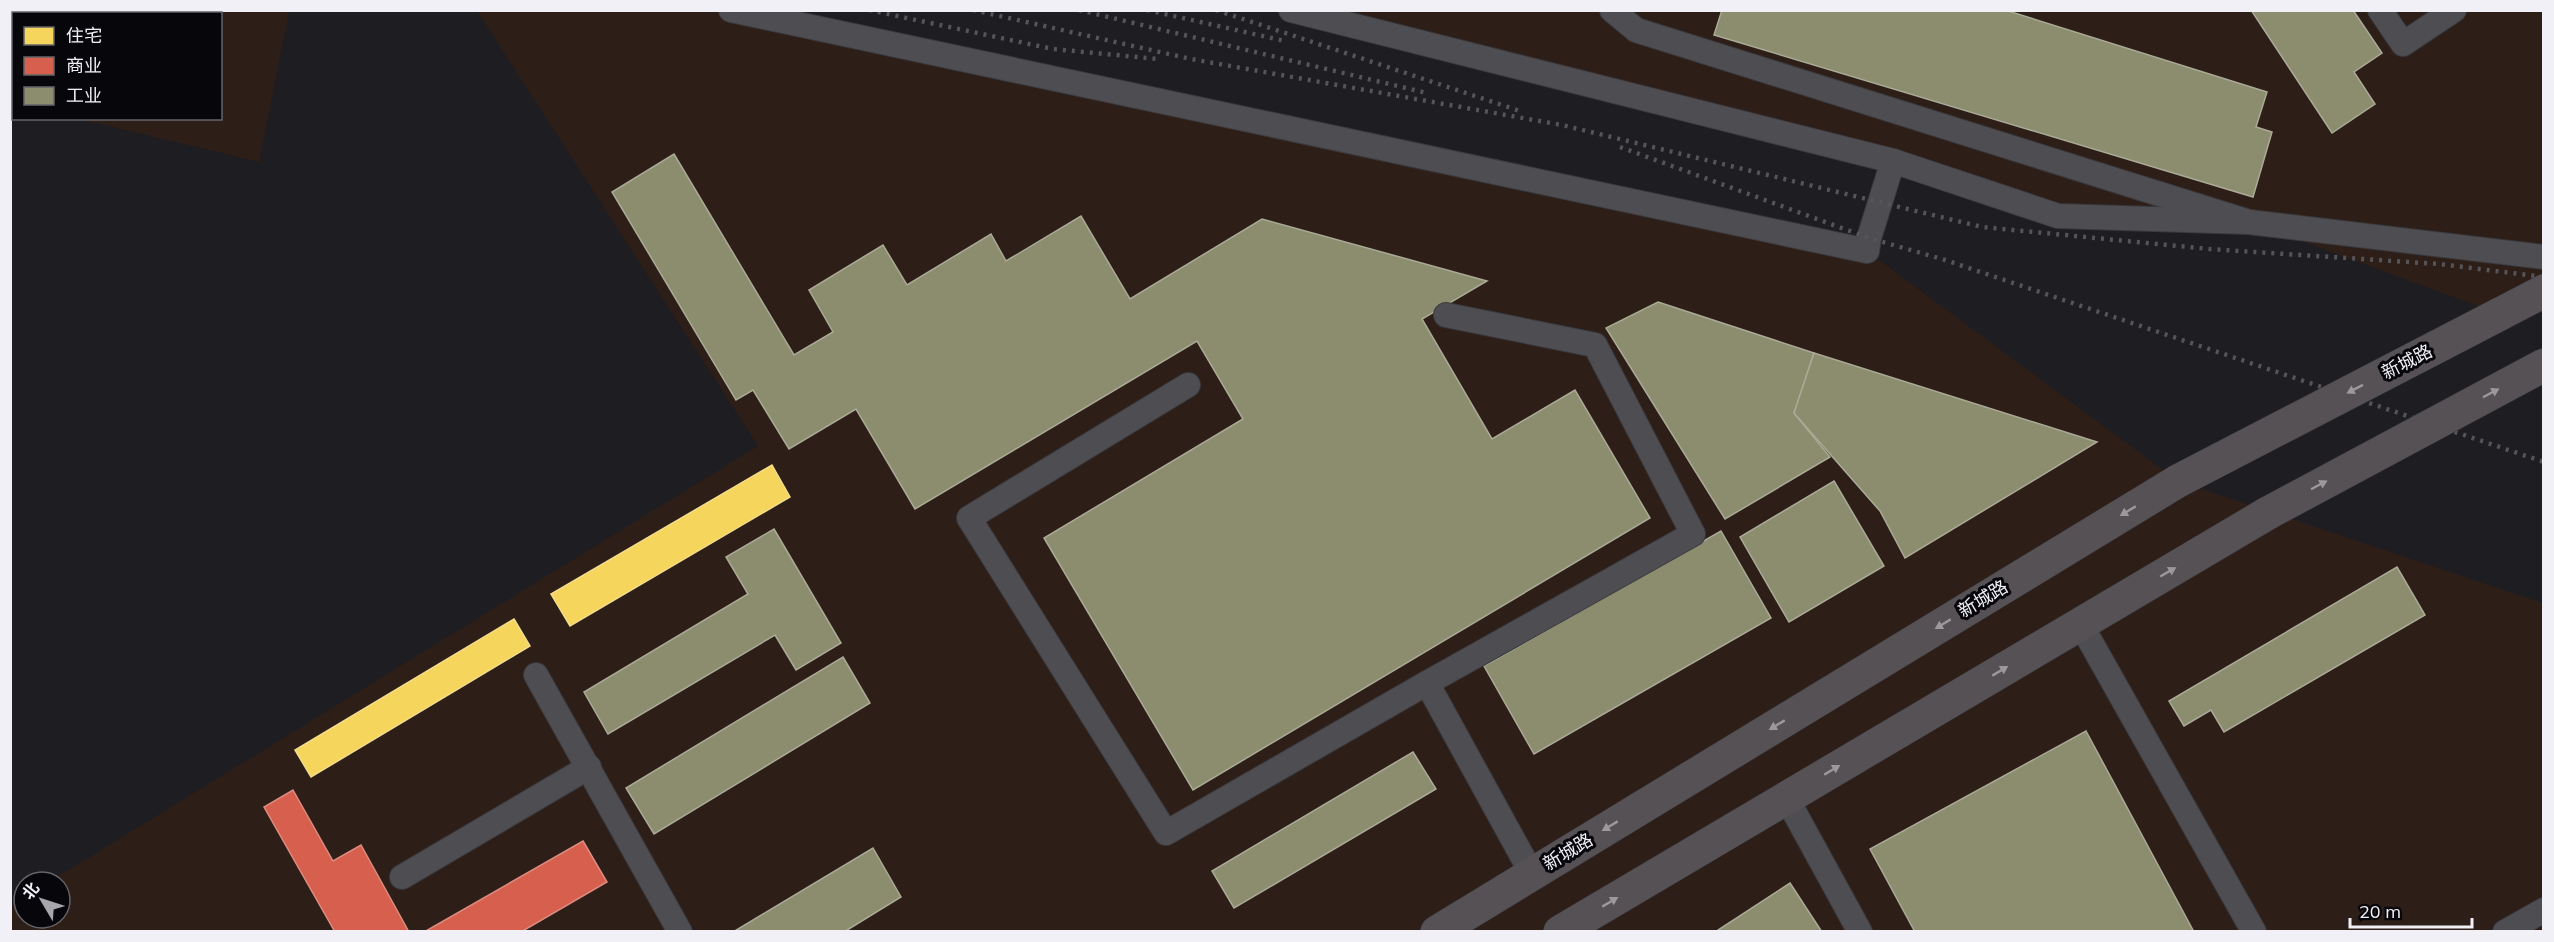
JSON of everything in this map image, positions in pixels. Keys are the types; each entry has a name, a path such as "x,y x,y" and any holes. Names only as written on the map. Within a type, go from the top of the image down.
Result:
{"main road":[{"name":"新城路","path":"1437,932 2178,481 2544,291"},
{"path":"1560,932 2268,513 2544,365"}],"lane":[{"path":"731,10 1867,251 1893,161"},
{"path":"1291,10 1893,161 2058,216 2249,222 2544,257"},
{"path":"1612,10 1636,30 2249,222"},
{"path":"2380,10 2403,45 2454,10"},
{"path":"1188,385 969,518 1166,833 1427,683 1694,534 1595,345 1446,315"},
{"path":"2080,623 2254,932"},
{"path":"536,675 589,767 676,930"},
{"path":"1427,683 1532,874"},
{"path":"402,877 589,767"},
{"path":"1786,797 1860,932"},
{"path":"2505,932 2544,910"}],"shaded area":[{"path":"11,10 289,11 259,162 84,120 222,120 222,12 12,12 12,102 10,102"},
{"path":"477,11 731,11 1867,251 2178,481 2543,603 2543,931 11,932 12,904 12,930 72,930 72,870 69,870 758,446"},
{"path":"1292,11 2543,11 2543,292 2500,314 2249,222 2058,216"}],"building: 住宅":[{"path":"772,465 790,497 570,626 551,594"},
{"path":"514,619 530,646 311,777 295,750"}],"building: 商业":[{"path":"293,790 333,861 361,845 409,932 335,932 264,807"},
{"path":"583,841 607,882 521,932 424,932"}],"building: 工业":[{"path":"1722,10 2005,10 2267,92 2256,127 2272,132 2253,197 1714,35"},
{"path":"2251,10 2353,10 2382,53 2354,72 2375,104 2332,133"},
{"path":"674,154 794,355 833,332 809,290 883,245 907,285 991,234 1006,261 1081,216 1130,299 1262,219 1487,281 1422,319 1492,439 1575,390 1650,518 1193,790 1044,538 1243,419 1197,341 915,509 856,409 789,449 753,390 736,400 612,192"},
{"path":"1658,302 1814,353 1794,413 1830,457 1725,519 1606,328"},
{"path":"1814,353 2097,442 1905,558 1880,511 1794,413"},
{"path":"1834,481 1884,566 1789,622 1740,537"},
{"path":"774,529 841,643 796,670 775,635 608,734 584,692 748,594 726,557"},
{"path":"1721,531 1771,618 1534,754 1484,666"},
{"path":"2397,567 2425,615 2224,732 2211,710 2184,726 2169,701"},
{"path":"843,657 870,703 654,834 626,788"},
{"path":"2086,731 2194,932 1915,932 1870,849"},
{"path":"1413,752 1436,789 1234,908 1212,871"},
{"path":"873,848 901,897 844,932 733,932"},
{"path":"1790,883 1822,932 1715,932"}],"railway":[{"path":"869,10 1053,49 1158,59"},
{"path":"973,10 1191,59 1562,125 1982,227 2209,249 2439,264 2544,277"},
{"path":"1079,10 1427,93"},
{"path":"1147,10 1285,41"},
{"path":"1216,10 1520,111"},
{"path":"1620,147 1869,238 1945,260 2544,462"}]}
